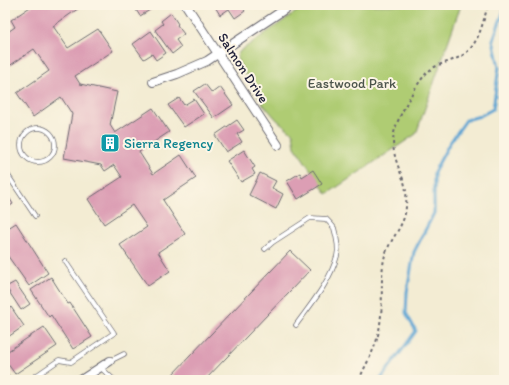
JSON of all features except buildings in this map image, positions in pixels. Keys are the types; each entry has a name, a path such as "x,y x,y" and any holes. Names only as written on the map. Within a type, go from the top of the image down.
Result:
{"street":[{"name":"Salmon Drive","path":"186,5 278,145"},
{"path":"152,82 177,74 207,61 291,5"},
{"path":"81,380 110,361"}],"lane":[{"path":"32,129 45,129 54,138 54,152 44,161 31,161 22,152 22,138 32,129"},
{"path":"5,171 35,216"},
{"path":"265,249 273,242 310,218 326,219 334,227 338,250 332,270 329,277 296,325"},
{"path":"30,380 59,360 71,362 114,333 65,261"},
{"path":"110,361 124,354"},
{"path":"100,367 114,380"},
{"path":"5,374 9,380"}],"path":[{"path":"358,380 378,337 381,314 383,270 386,254 388,247 402,225 406,211 405,187 394,154 393,142 396,126 410,99 430,69 461,57 472,47 480,32 488,5"}],"green space":[{"name":"Eastwood Park","path":"306,5 461,5 416,134 327,194 295,147 293,133 277,120 263,104 238,62 237,56 240,51"}],"waterway":[{"path":"380,380 416,331 406,313 407,292 414,252 434,213 434,172 449,144 466,120 480,116 493,109 499,67 493,40 504,10"}],"place":[{"name":"Sierra Regency","path":"110,143"}]}
